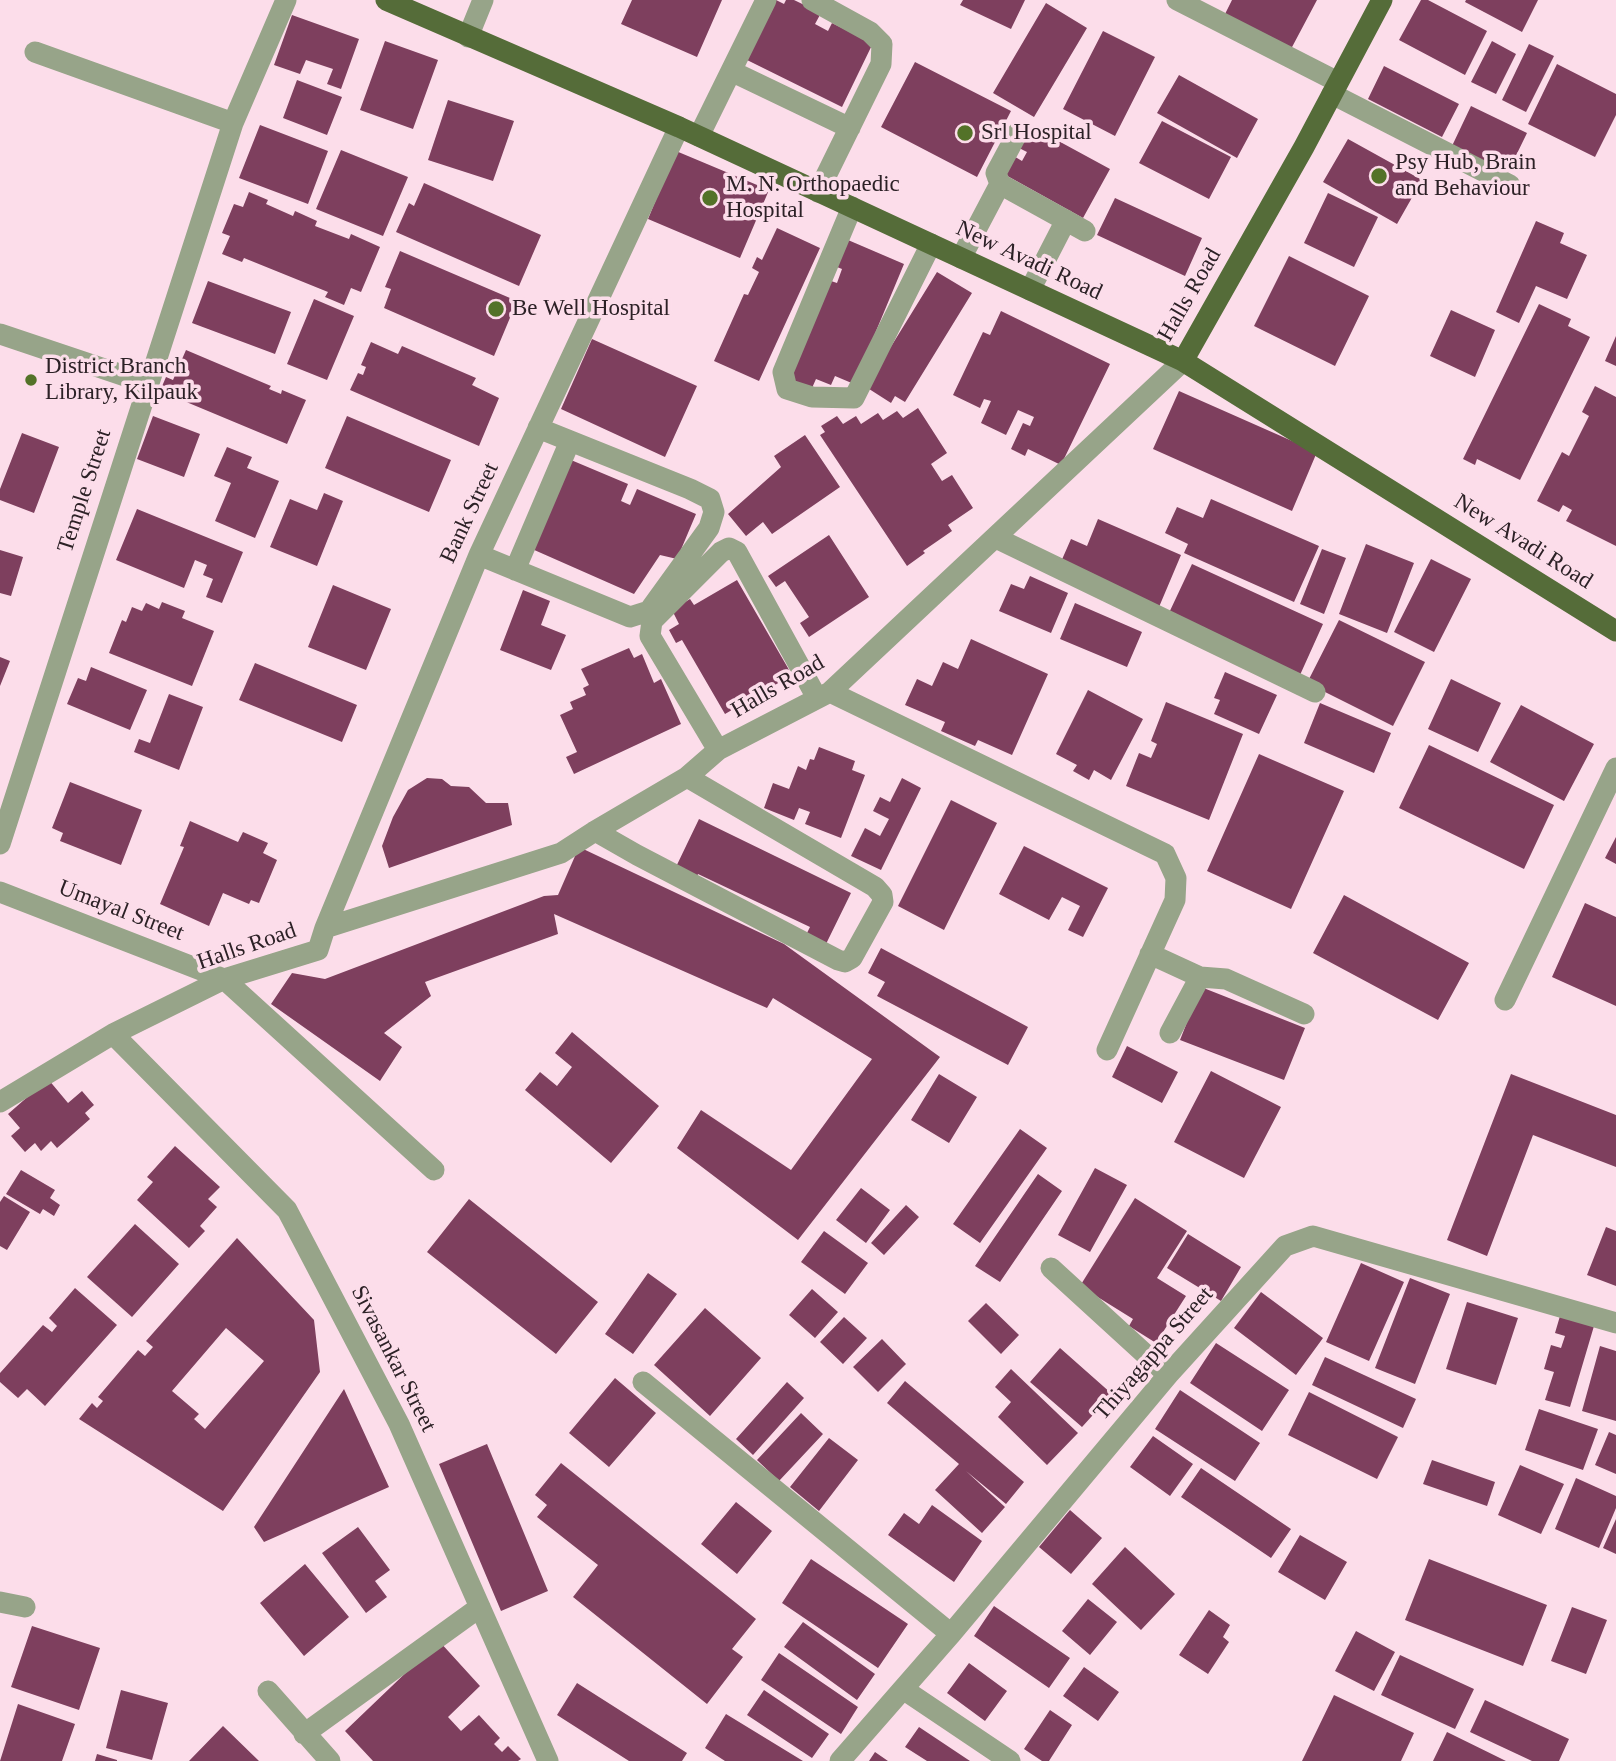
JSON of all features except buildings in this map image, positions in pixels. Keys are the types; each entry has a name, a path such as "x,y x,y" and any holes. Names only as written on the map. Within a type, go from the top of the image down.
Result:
{"main road":[{"name":"New Avadi Road","path":"386,0 699,136 1183,361 1616,631"},
{"name":"Halls Road","path":"1183,361 1382,0"}],"street":[{"name":"Temple Street","path":"0,844 233,122 286,0"},
{"path":"468,37 483,0"},
{"path":"699,136 766,0"},
{"path":"813,0 870,32 882,44 881,64 818,192"},
{"path":"1177,0 1510,185"},
{"path":"35,52 233,122"},
{"path":"731,71 850,128"},
{"name":"Bank Street","path":"325,929 479,555 679,127"},
{"path":"1018,132 996,173 1000,184 1085,231"},
{"path":"961,258 1000,184"},
{"path":"852,207 783,372 788,389 812,397 854,398 931,244"},
{"path":"1030,290 1066,220"},
{"path":"0,334 149,384"},
{"name":"Halls Road","path":"0,1102 113,1034 224,979 318,950 325,929 561,853 687,777 718,750 824,695 996,538 1183,361"},
{"path":"479,555 630,617 649,611 709,528 715,512 710,499 538,428"},
{"path":"515,570 570,441"},
{"path":"508,494 541,508"},
{"path":"996,538 1315,692"},
{"path":"718,750 650,636 652,621 721,552 729,548 737,552 824,695 1165,854 1176,878 1175,900 1107,1050"},
{"path":"1505,1000 1616,768"},
{"path":"595,831 838,960 845,962 852,958 883,902 882,895 875,887 687,777"},
{"name":"Umayal Street","path":"0,892 224,979"},
{"path":"1150,954 1200,977 1226,979 1304,1014"},
{"path":"1170,1033 1200,977"},
{"path":"224,979 434,1170"},
{"name":"Sivasankar Street","path":"113,1034 287,1210 399,1424 548,1761"},
{"name":"Thiyagappa Street","path":"840,1761 951,1634 1168,1375 1285,1246 1313,1236 1616,1323"},
{"path":"1051,1268 1168,1375"},
{"path":"643,1382 951,1634"},
{"path":"0,1602 25,1607"},
{"path":"304,1734 480,1607"},
{"path":"903,1689 1010,1761"},
{"path":"268,1691 330,1761"}],"place":[{"name":"Srl Hospital","path":"965,133"},
{"name":"Psy Hub, Brain and Behaviour","path":"1379,176"},
{"name":"M. N. Orthopaedic Hospital","path":"710,198"},
{"name":"Be Well Hospital","path":"496,309"},
{"name":"District Branch Library, Kilpauk","path":"31,380"}]}
